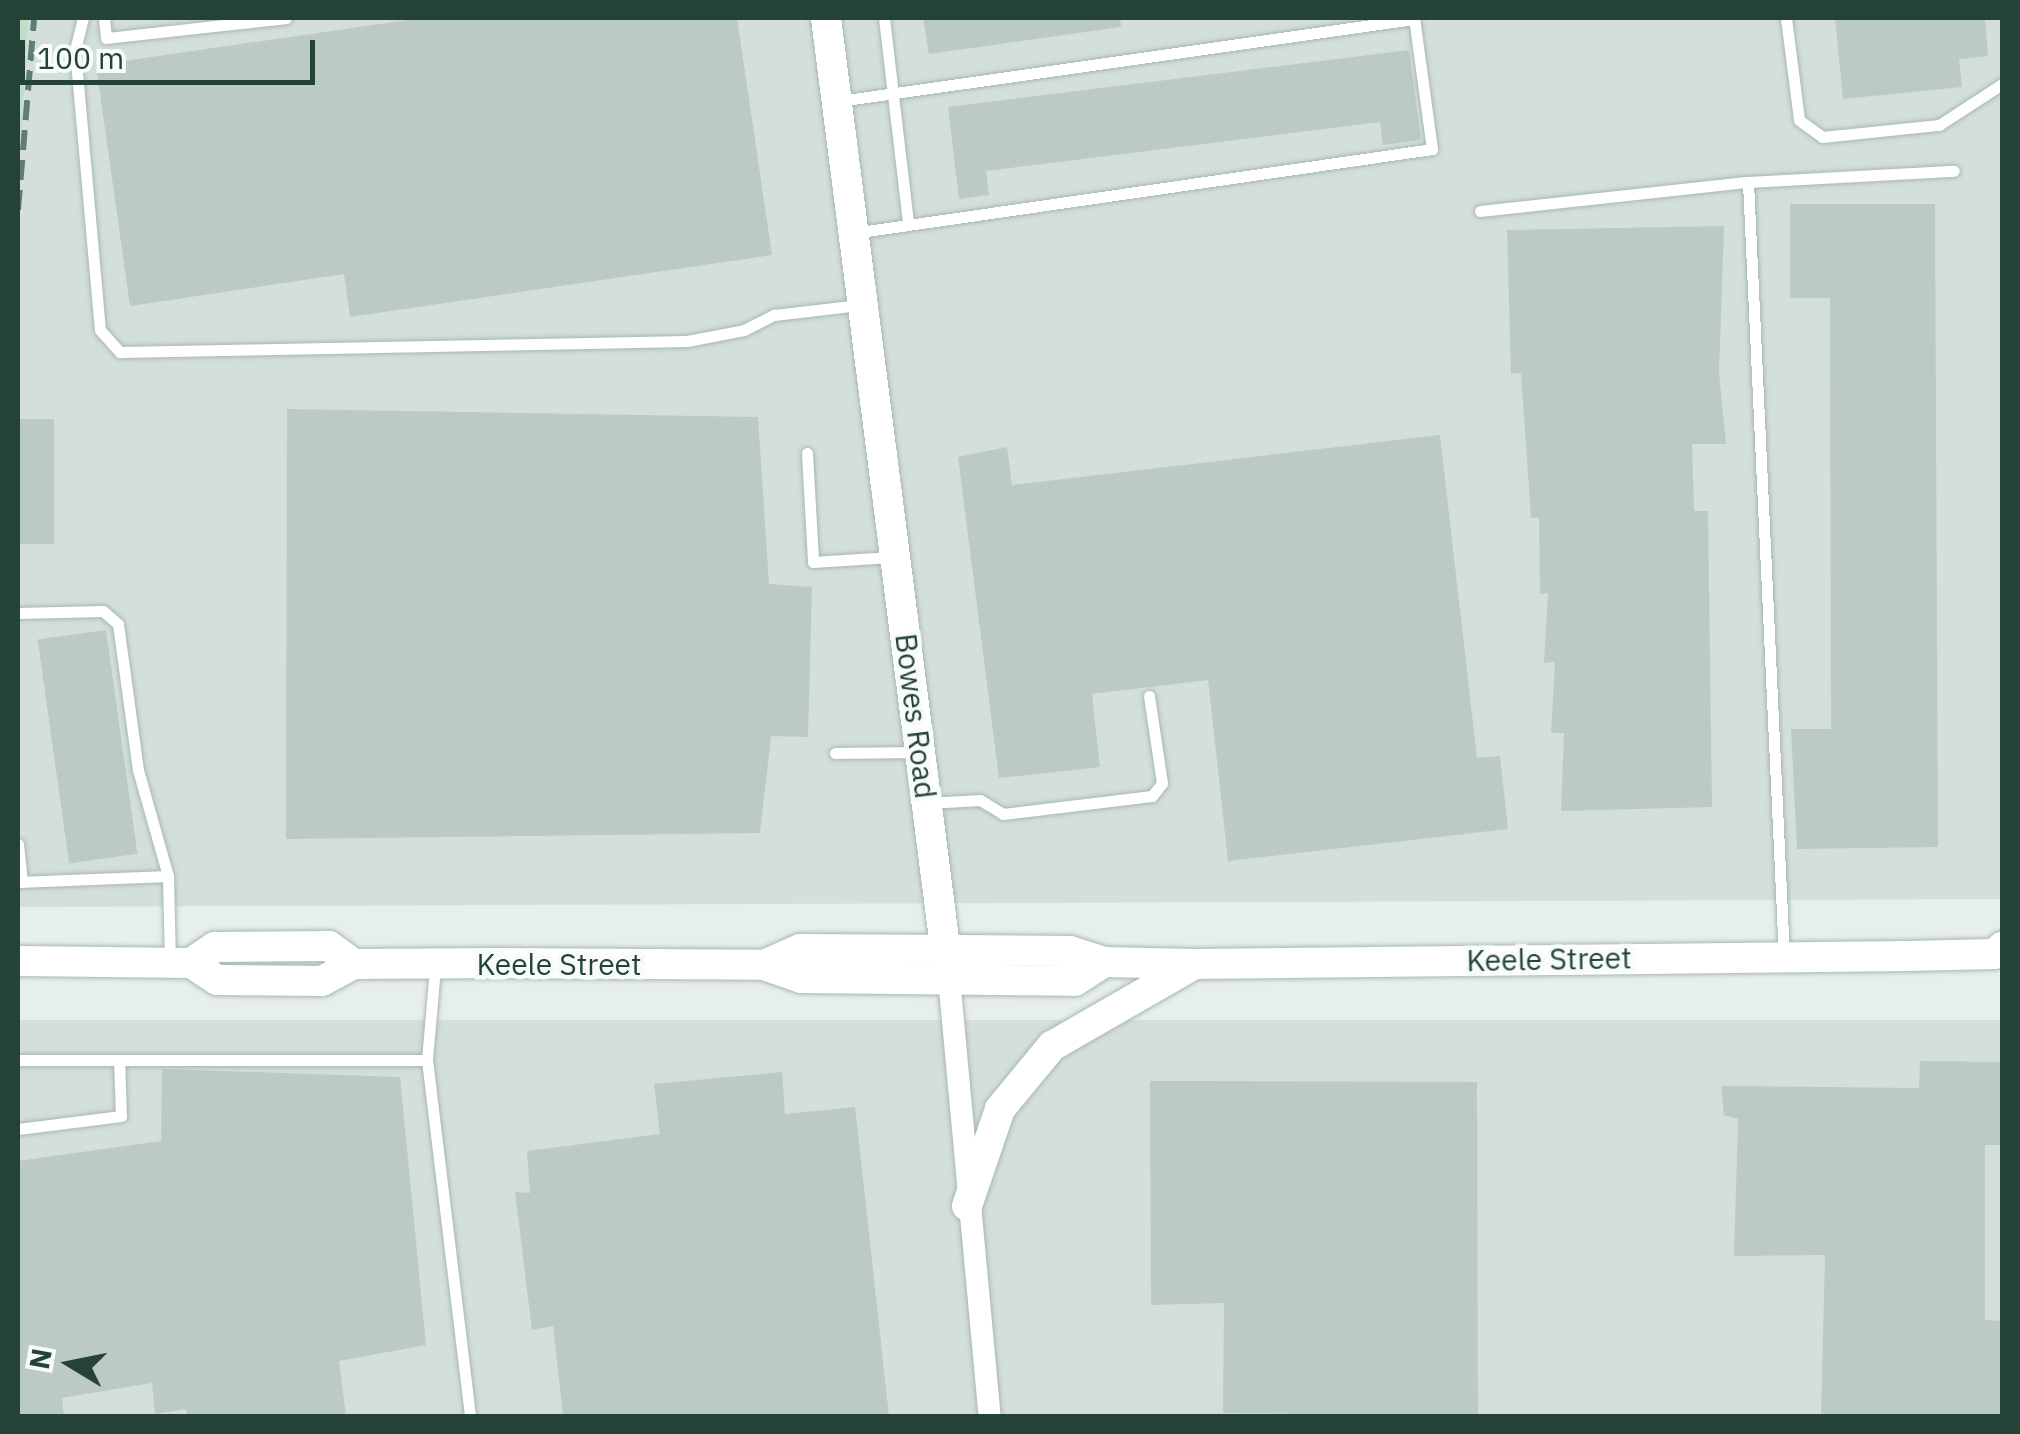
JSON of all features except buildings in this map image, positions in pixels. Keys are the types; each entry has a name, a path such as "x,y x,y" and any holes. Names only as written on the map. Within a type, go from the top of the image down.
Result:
{"main road":[{"name":"Bowes Road","path":"826,18 849,234 923,752 948,964"},
{"name":"Keele Street","path":"18,960 180,963 214,947 328,946 354,964 764,965 800,949 948,964 1070,951 1104,962 1194,964 2000,954"},
{"path":"966,1206 1000,1108 1052,1046 1194,964"}],"street":[{"name":"Bowes Road","path":"948,964 966,1206 990,1416"}],"lane":[{"path":"82,18 75,50 100,330 120,352 688,341 744,330 774,315 859,305"},
{"path":"104,18 106,38 286,18"},
{"path":"884,18 908,222"},
{"path":"834,102 892,90 1414,18 1432,149 908,222 849,234"},
{"path":"1786,18 1799,120 1822,138 1939,125 2002,84"},
{"path":"1480,211 1748,182 1954,170"},
{"path":"1748,182 1784,956"},
{"path":"807,453 812,562 896,557"},
{"path":"18,613 104,610 118,624 138,770 168,876 180,963"},
{"path":"928,803 980,800 1003,814 1152,796 1162,782 1150,696"},
{"path":"835,753 923,752"},
{"path":"18,844 20,882 168,876"},
{"path":"436,964 427,1060 470,1416"},
{"path":"18,1060 427,1060"},
{"path":"18,1129 121,1116 119,1060"}],"shaded area":[{"path":"29,18 2002,18 2002,899 18,907 18,176"},
{"path":"18,1020 2002,1020 2002,1416 18,1416"}],"green space":[{"path":"18,18 29,18 18,177"}],"railway":[{"path":"18,210 34,18"}]}
